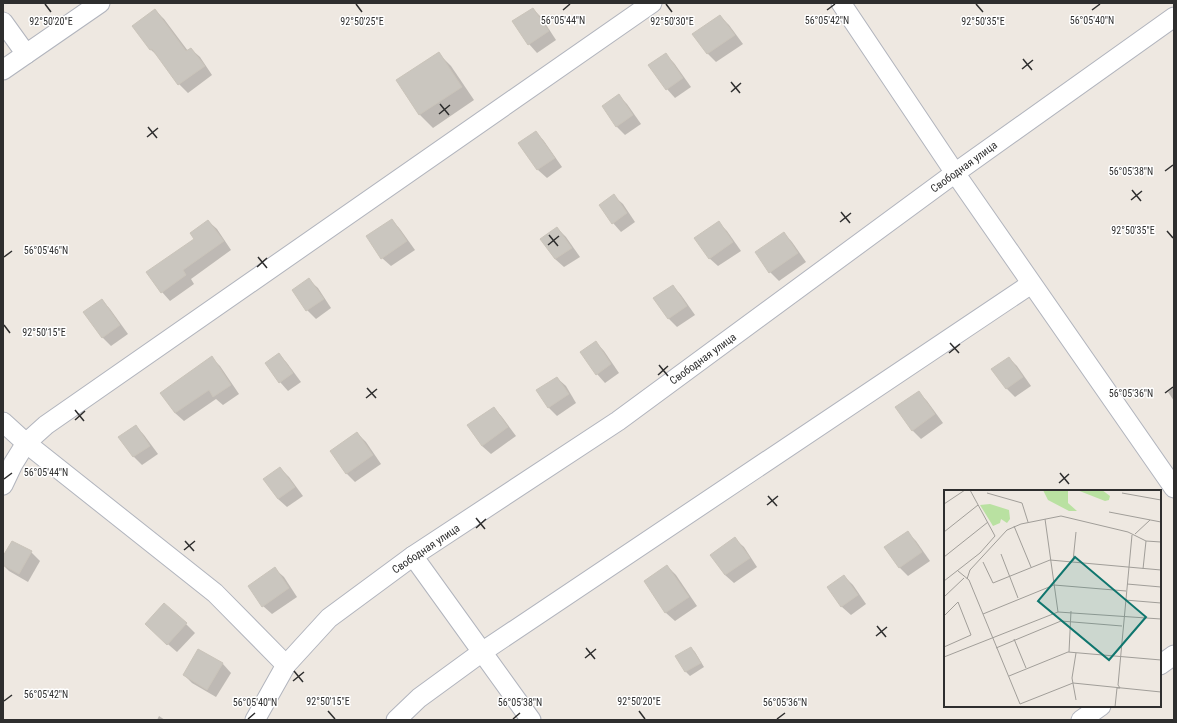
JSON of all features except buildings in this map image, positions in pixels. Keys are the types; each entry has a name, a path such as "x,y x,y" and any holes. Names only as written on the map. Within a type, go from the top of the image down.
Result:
{"street":[{"path":"3,70 100,3"},
{"path":"3,485 13,464 26,443 53,420 652,3"},
{"path":"846,5 954,173 1174,488"},
{"name":"Свободная улица","path":"255,720 286,665 329,618 413,556 618,421 954,173 1174,17"},
{"path":"3,22 26,54"},
{"path":"396,720 419,698 482,652 1031,284"},
{"path":"3,422 26,443 215,593 286,665"},
{"path":"413,556 531,720"},
{"path":"1161,664 1174,655"},
{"path":"1081,720 1100,707"}]}
